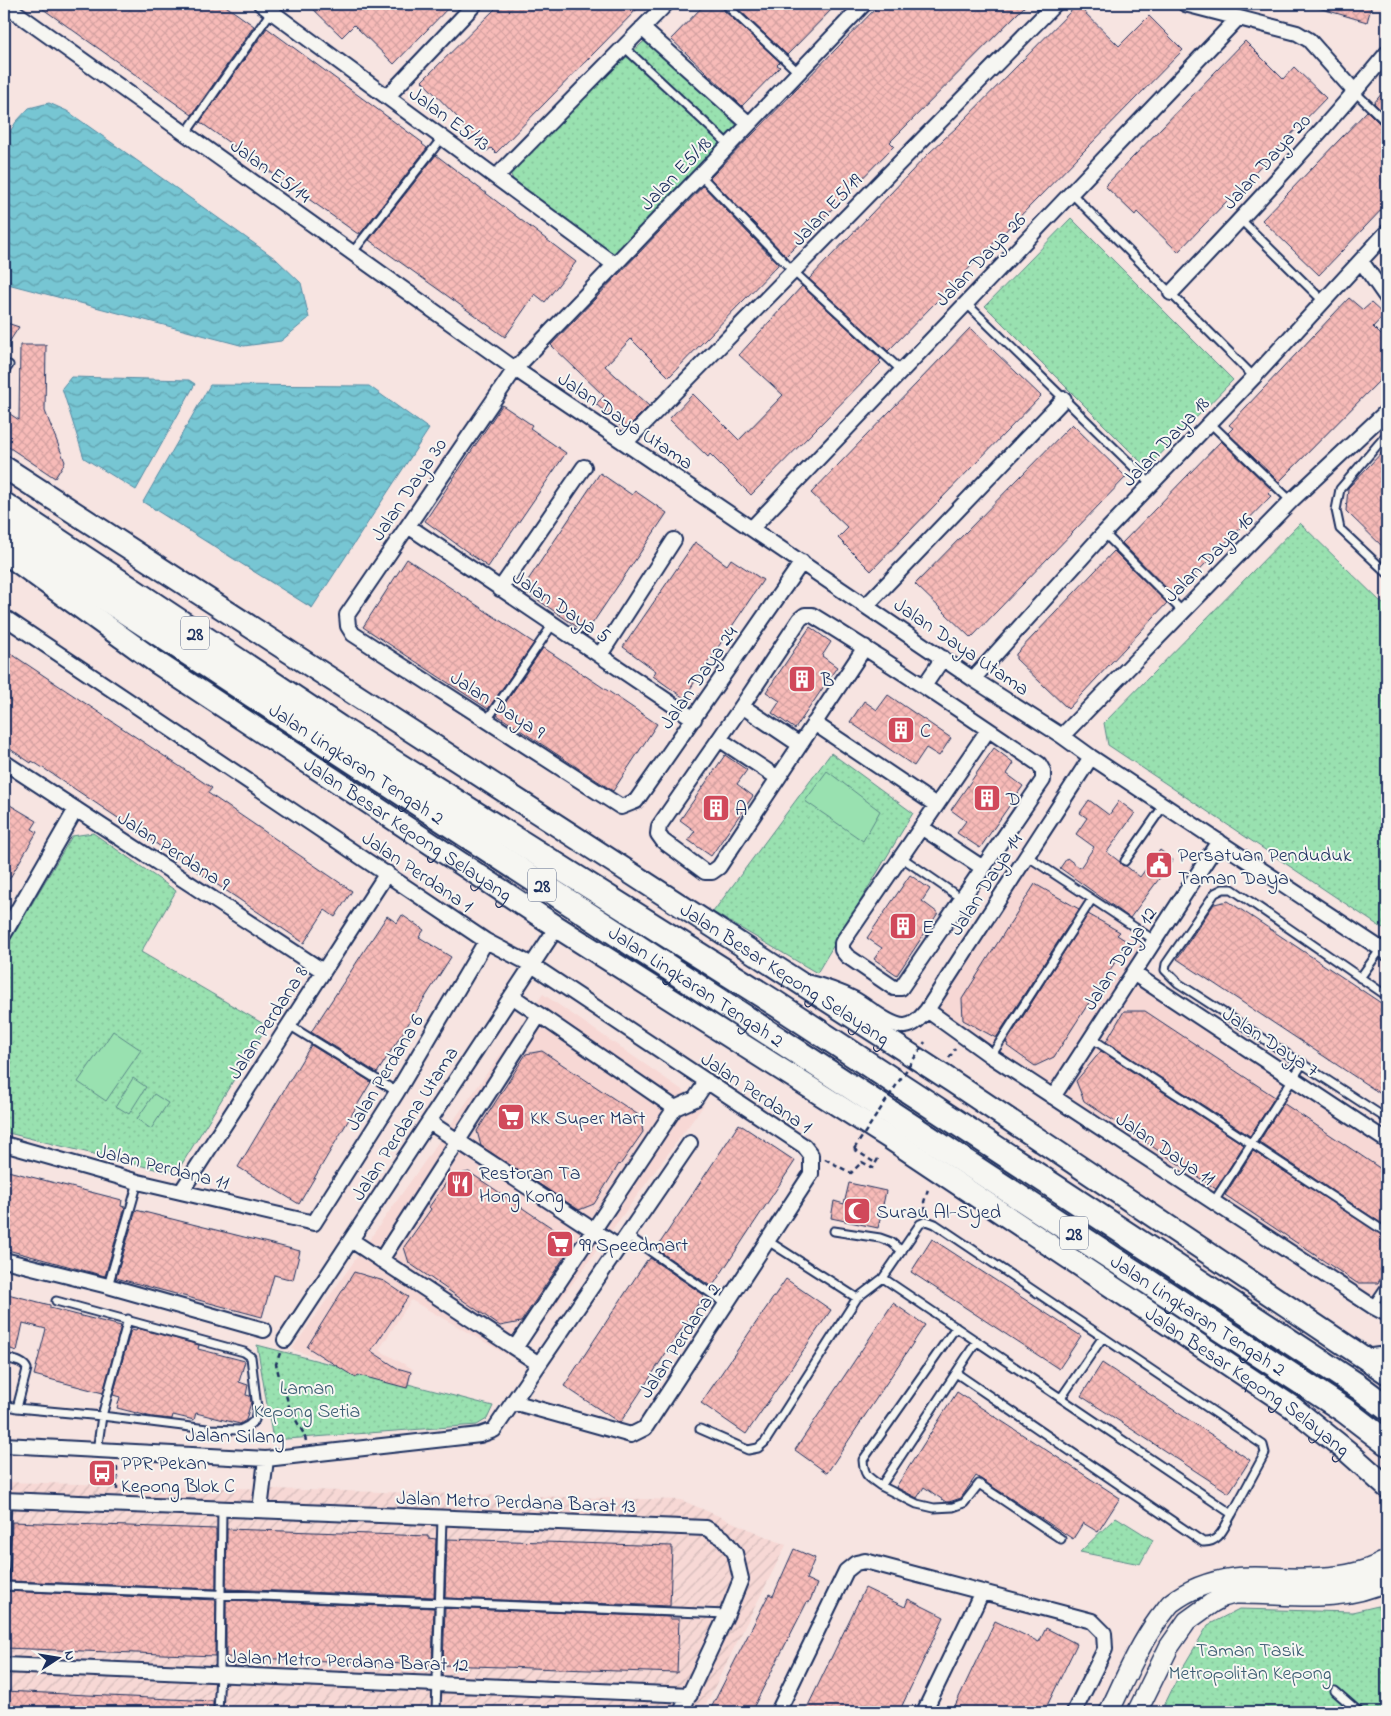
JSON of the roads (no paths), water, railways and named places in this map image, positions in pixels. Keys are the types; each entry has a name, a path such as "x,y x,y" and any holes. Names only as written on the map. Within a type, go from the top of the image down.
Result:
{"highway":[{"name":"Jalan Lingkaran Tengah 2","path":"4,505 332,736 758,1026 1344,1410 1387,1443"},
{"name":"Jalan Lingkaran Tengah 2","path":"4,532 332,736 775,1003 1359,1387 1387,1408"}],"main road":[{"name":"Jalan Besar Kepong Selayang","path":"4,466 953,1082 1387,1374"},
{"name":"Jalan Besar Kepong Selayang","path":"4,552 156,662 557,927 891,1139 1292,1407 1348,1452 1387,1487"},
{"path":"1348,1452 1387,1471"}],"street":[{"name":"Jalan E5/14","path":"4,4 515,370"},
{"path":"387,97 474,4"},
{"path":"496,177 666,4"},
{"name":"Jalan E5/18","path":"515,370 864,4"},
{"name":"Jalan E5/19","path":"625,443 1055,4"},
{"path":"1186,4 1297,33 1309,40 1355,92"},
{"name":"Jalan E5/13","path":"271,6 387,97 614,265"},
{"name":"Jalan Daya 26","path":"752,528 1238,18"},
{"path":"642,28 749,124"},
{"name":"Jalan Daya 20","path":"1171,293 1355,92 1387,53"},
{"name":"Jalan Daya 18","path":"973,679 1104,533 1254,377 1387,232"},
{"path":"1361,261 1387,298"},
{"name":"Jalan Daya Utama","path":"515,370 752,528 973,679 1062,736 1384,951"},
{"name":"Jalan Daya 30","path":"353,634 348,626 347,615 515,370"},
{"path":"866,606 1064,399"},
{"name":"Jalan Daya 16","path":"1062,736 1291,501 1387,411"},
{"path":"500,589 584,467"},
{"name":"Jalan Daya 5","path":"408,526 694,718"},
{"path":"600,655 674,540"},
{"name":"Jalan Daya 24","path":"622,807 636,801 802,562"},
{"path":"865,648 719,867 712,872 705,872 663,841 658,834 659,826 800,619 805,615 812,615 865,648 924,686 1039,764 1042,771 1043,780 901,988 894,988 847,956 842,950 842,943 988,730"},
{"name":"Jalan Perdana 1","path":"4,617 486,941 532,965 707,1081 804,1146 811,1155"},
{"name":"Jalan Daya 9","path":"353,634 622,807"},
{"path":"924,686 943,658"},
{"path":"742,706 800,745"},
{"path":"814,723 936,805"},
{"path":"719,739 778,778"},
{"name":"Jalan Daya 14","path":"798,981 828,987 854,999 896,1025 906,1026 917,1021 927,1010 1091,757"},
{"name":"Jalan Perdana 9","path":"4,762 323,971"},
{"path":"4,934 76,809"},
{"path":"921,827 983,868"},
{"name":"Jalan Daya 12","path":"1052,1097 1218,841"},
{"name":"Jalan Perdana 8","path":"181,1192 386,873"},
{"name":"Jalan Perdana Utama","path":"285,1340 557,927"},
{"name":"Jalan Perdana 6","path":"314,1223 398,1092 486,941"},
{"name":"Jalan Daya 7","path":"1133,973 1387,1141"},
{"path":"512,996 675,1108"},
{"name":"Jalan Daya 11","path":"927,1010 991,1056 1212,1203 1387,1314"},
{"path":"381,1260 539,1015"},
{"path":"515,1348 675,1108 695,1099 707,1081"},
{"path":"429,1122 594,1230 623,1241"},
{"name":"Jalan Perdana 11","path":"4,1144 138,1182 314,1223"},
{"path":"513,1402 690,1144"},
{"name":"Jalan Perdana 2","path":"513,1402 631,1435 645,1428 811,1174 811,1155"},
{"path":"351,1240 539,1364"},
{"path":"4,1260 108,1286 264,1330"},
{"path":"1364,1357 1387,1354"},
{"name":"Jalan Silang","path":"4,1446 266,1459 480,1435 494,1430 513,1402"},
{"path":"260,1510 266,1459"},
{"name":"Jalan Metro Perdana Barat 13","path":"5,1500 706,1528 722,1538 735,1553 741,1579 727,1614"},
{"path":"1109,1712 1147,1635 1170,1604 1202,1585 1232,1578 1253,1576 1335,1577 1356,1574 1387,1560"},
{"path":"778,1712 846,1571 856,1563 865,1561 1092,1621 1104,1633 1105,1649 1074,1712"},
{"path":"1137,1712 1169,1647 1187,1620 1223,1597 1234,1594 1313,1598 1332,1597 1357,1592 1387,1581"},
{"path":"924,1712 982,1592"},
{"path":"1170,1604 1187,1620"},
{"path":"681,1712 727,1614"},
{"name":"Jalan Metro Perdana Barat 12","path":"4,1665 690,1695"}],"lane":[{"path":"725,4 798,72"},
{"path":"186,134 271,6"},
{"path":"624,47 729,145"},
{"path":"1355,92 1387,123"},
{"path":"352,253 442,138"},
{"path":"700,175 793,271 902,370"},
{"path":"1071,194 1254,377"},
{"path":"1240,219 1323,301"},
{"path":"966,303 1151,484"},
{"path":"4,372 9,365"},
{"path":"1210,423 1291,501"},
{"path":"1387,434 1340,489 1336,510 1340,529 1387,573"},
{"path":"1104,533 1182,611"},
{"path":"486,720 553,624"},
{"path":"1125,861 1164,804"},
{"path":"901,856 962,899"},
{"path":"1027,856 1154,940"},
{"path":"1387,996 1232,889 1223,889 1215,893 1166,964 1165,970 1178,983 1387,1119"},
{"path":"991,1056 1092,899"},
{"path":"1360,978 1384,951"},
{"path":"289,1025 398,1092"},
{"path":"1091,1038 1387,1233"},
{"path":"1212,1203 1303,1064"},
{"path":"108,1286 138,1182"},
{"path":"700,1430 748,1450 758,1448 765,1442 857,1298 884,1278 920,1224 927,1220 1263,1445 1265,1453 1217,1539 1211,1542 1203,1542 956,1373"},
{"path":"834,1231 891,1242 902,1251"},
{"path":"623,1241 726,1304"},
{"path":"768,1241 857,1298"},
{"path":"884,1278 1232,1514"},
{"path":"1372,1306 1387,1284"},
{"path":"4,1405 17,1408 216,1429 240,1430 255,1420 257,1408 253,1368 251,1357 244,1352 56,1301"},
{"path":"97,1451 102,1416 128,1319"},
{"path":"956,1327 863,1460 864,1471 867,1477 880,1486 917,1504 934,1508 964,1503 979,1484 1061,1539"},
{"path":"1061,1398 1102,1337"},
{"path":"880,1486 977,1341"},
{"path":"4,1358 22,1363 27,1369 17,1408"},
{"path":"5,1500 4,1586 727,1614"},
{"path":"218,1712 222,1509"},
{"path":"436,1712 442,1518"},
{"path":"1335,1692 1359,1712"}],"water":[{"path":"49,103 67,111 276,259 301,283 309,318 281,341 244,346 4,283 4,141 16,122 29,108"},
{"path":"71,377 189,380 195,384 136,490 84,458 62,388"},
{"path":"210,385 369,386 429,429 312,608 143,502"}],"place":[{"name":"B","path":"802,679"},
{"name":"C","path":"901,730"},
{"name":"D","path":"987,798"},
{"name":"A","path":"716,808"},
{"name":"Persatuan Penduduk Taman Daya","path":"1159,865"},
{"name":"E","path":"903,926"},
{"name":"KK Super Mart","path":"511,1117"},
{"name":"Restoran Ta Hong Kong","path":"460,1184"},
{"name":"Surau Al-Syed","path":"857,1211"},
{"name":"99 Speedmart","path":"560,1244"},
{"name":"PPR Pekan Kepong Blok C","path":"102,1473"}],"park label":[{"name":"Laman Kepong Setia","path":"307,1398"},
{"name":"Taman Tasik Metropolitan Kepong","path":"1250,1660"}]}
